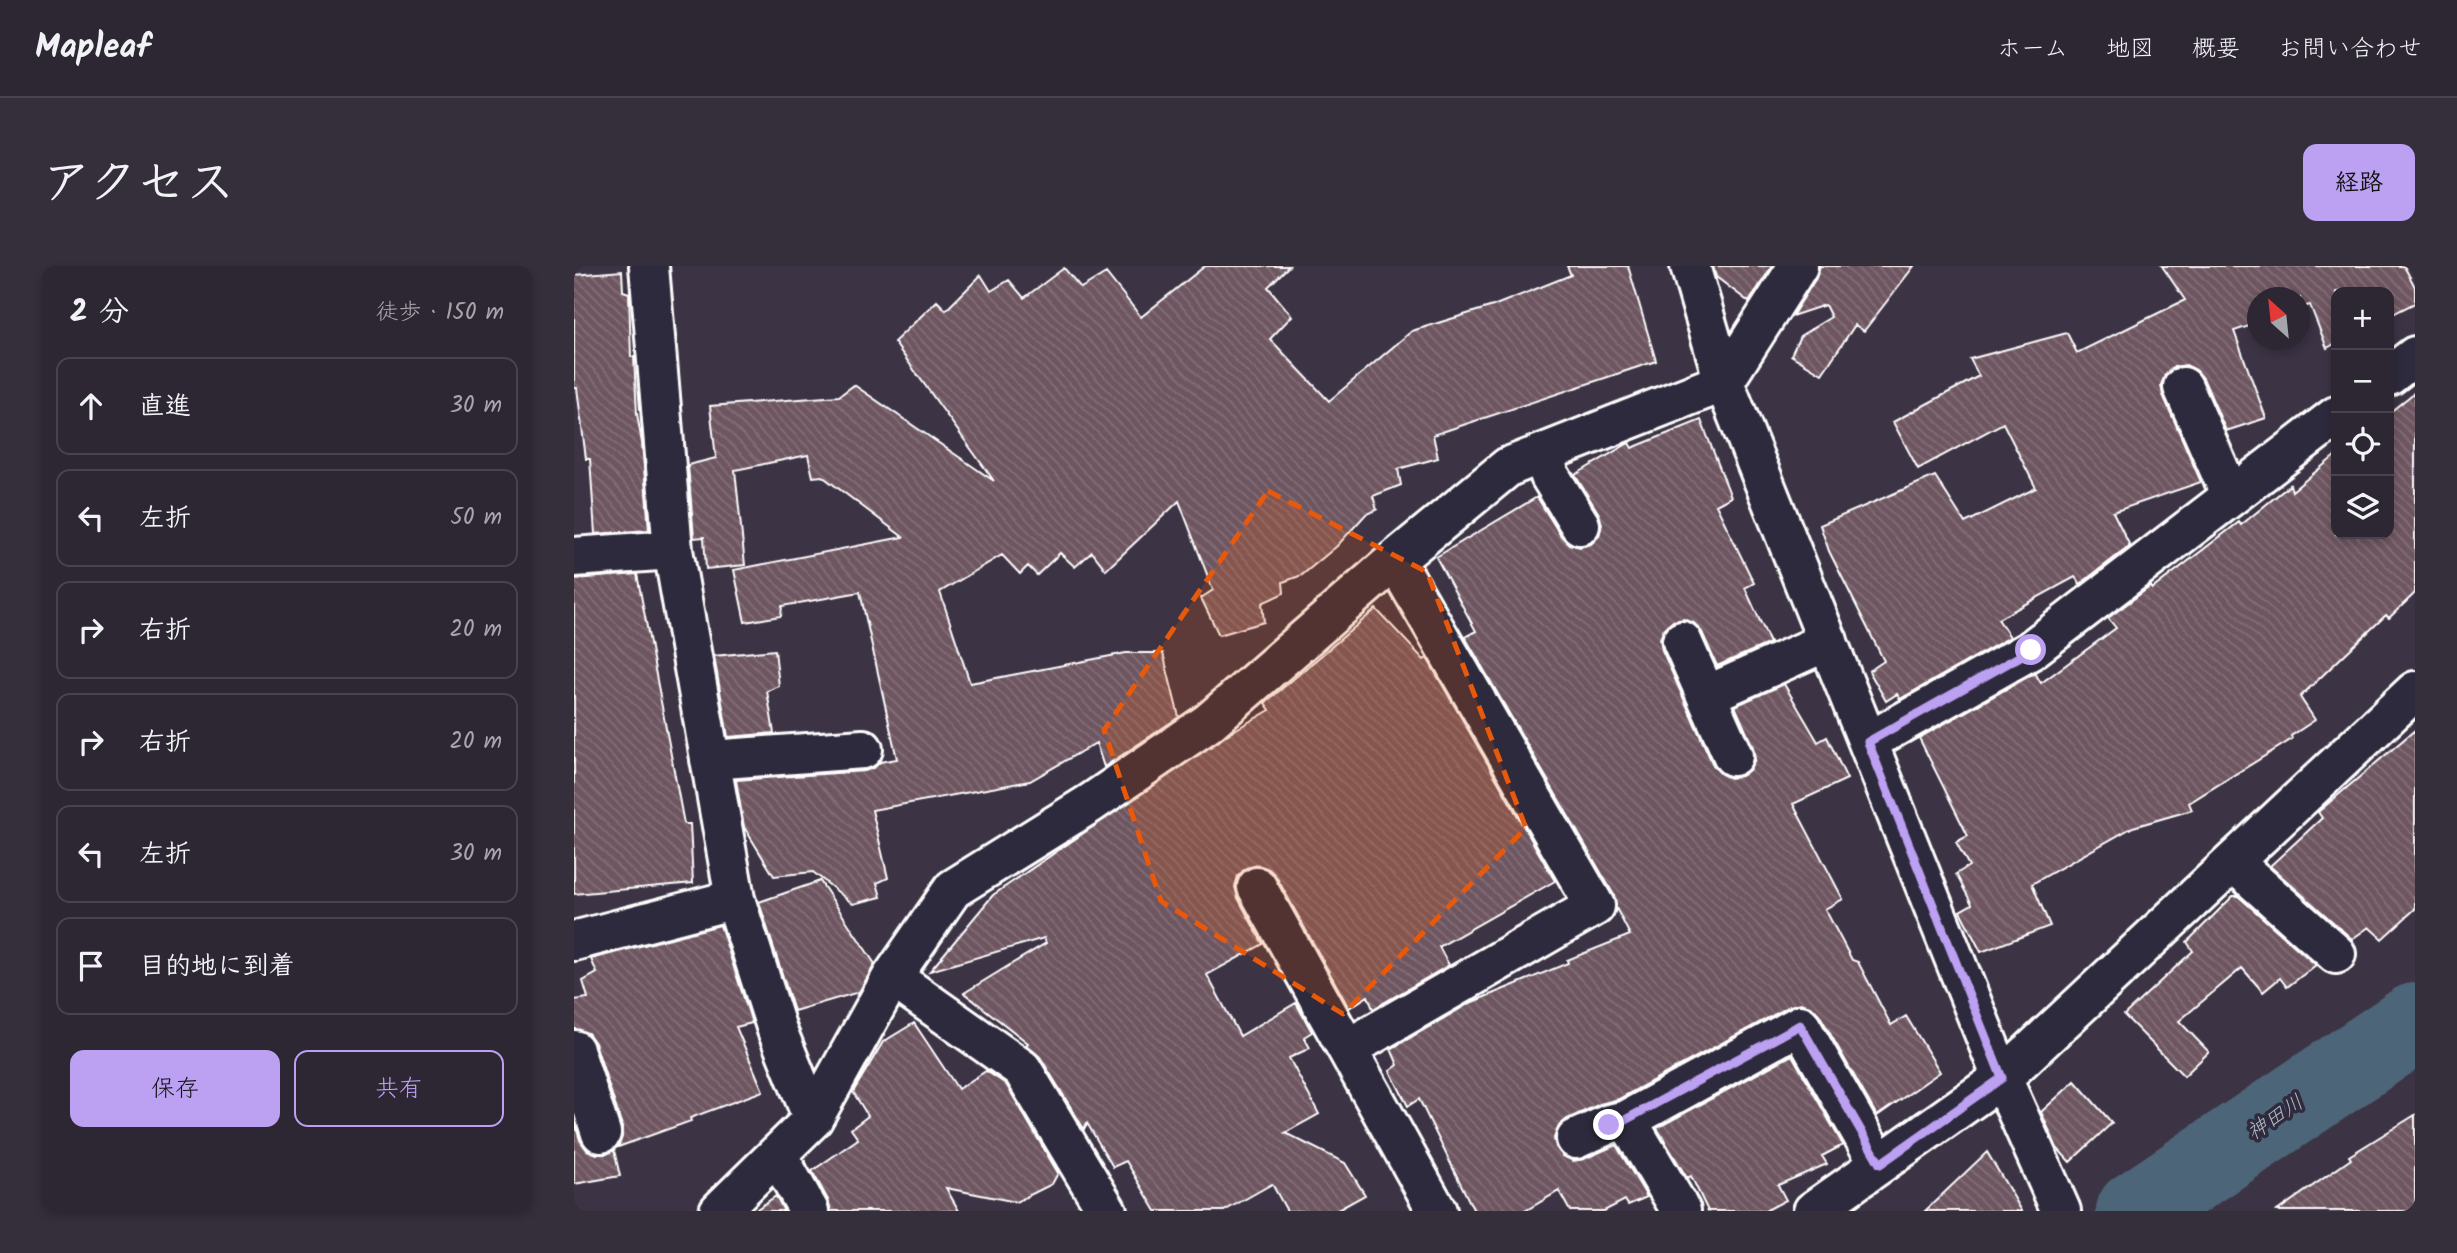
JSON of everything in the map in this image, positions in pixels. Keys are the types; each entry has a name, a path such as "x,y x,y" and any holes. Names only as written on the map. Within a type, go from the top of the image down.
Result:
{"street":[{"path":"649,266 673,550 734,899 777,1030 814,1119"},
{"path":"1690,266 1724,382 2002,1078 2061,1211"},
{"path":"719,1211 814,1119 891,977 953,889 1091,803 1208,723 1395,560 1508,467 1724,382 1798,266"},
{"path":"2394,372 2415,356"},
{"path":"2183,387 2231,496"},
{"path":"1868,742 2031,650 2331,420"},
{"path":"1543,454 1550,477 1580,526"},
{"path":"574,557 673,550"},
{"path":"1347,1049 1595,906 1395,560"},
{"path":"1682,641 1733,756"},
{"path":"1707,695 1828,641"},
{"path":"1812,1211 2002,1078 2233,862 2410,706"},
{"path":"710,760 863,748"},
{"path":"2233,862 2336,954"},
{"path":"1256,887 1437,1211"},
{"path":"574,942 734,899"},
{"path":"891,977 1022,1069 1107,1211"},
{"path":"1576,1139 1627,1119 1800,1025 1880,1164"},
{"path":"574,1050 601,1133"},
{"path":"1627,1119 1681,1211"},
{"path":"777,1154 809,1211"}],"highlighted area":[{"path":"1268,491 1427,572 1526,828 1343,1014 1161,901 1104,730"}],"building":[{"path":"1205,266 1289,266 1268,287 1292,316 1270,339 1329,401 1412,331 1493,306 1571,275 1567,266 1628,266 1656,361 1433,435 1438,458 1398,469 1401,485 1373,496 1377,510 1366,514 1337,546 1302,575 1283,582 1284,593 1262,603 1264,622 1219,635 1201,598 1213,590 1179,501 1106,570 1092,552 1075,567 1060,553 1037,575 1028,566 1020,574 1002,555 940,592 970,683 1126,653 1163,653 1179,717 1104,767 1096,743 1030,781 872,810 888,878 877,883 881,897 853,904 813,872 774,876 744,827 736,780 865,771 880,762 897,759 860,592 782,606 781,616 745,622 734,570 903,537 822,476 813,477 808,455 735,470 745,565 706,569 704,537 694,538 688,465 716,458 710,406 839,396 854,385 994,481 894,342 937,301 946,310 981,275 991,291 1009,280 1024,298 1064,268 1081,288 1106,273 1141,317"},
{"path":"1713,266 1772,266 1749,302 1716,277"},
{"path":"1820,266 1914,266 1864,331 1855,325 1822,374 1791,355 1800,336 1831,317 1825,305 1792,316 1816,278"},
{"path":"2162,266 2404,266 2415,287 2415,303 2394,314 2394,287 2331,287 2331,346 2327,348 2310,305 2310,287 2247,287 2247,327 2234,331 2266,418 2226,431 2203,378 2196,370 2186,365 2174,367 2165,375 2161,385 2163,395 2201,482 2113,512 2130,546 2080,584 2075,577 1998,619 2010,637 1900,699 1897,694 1886,701 1869,671 1884,661 1829,551 1820,525 1935,476 1965,523 2036,488 2003,423 1918,469 1893,422 1979,376 1970,359 2067,333 2077,353 2185,300"},
{"path":"622,271 623,291 629,293 631,357 634,357 649,530 595,534 590,459 586,459 577,388 574,388 574,275"},
{"path":"2415,392 2415,593 2389,618 2386,615 2300,697 2315,720 2291,736 2292,739 2189,803 2192,810 2133,827 2032,884 2050,926 1981,952 1960,911 1972,904 1956,874 1969,866 1956,842 1968,836 1919,738 2035,673 2041,683 2116,628 2108,618 2151,586 2152,589 2239,522 2241,525 2290,485 2292,491 2331,459 2331,539 2394,539 2394,409"},
{"path":"1701,420 1731,497 1716,505 1754,583 1745,588 1770,643 1717,666 1702,632 1694,623 1684,619 1673,621 1664,629 1660,639 1662,650 1713,765 1721,774 1730,778 1741,776 1750,769 1755,759 1753,747 1735,706 1784,684 1818,742 1827,737 1847,779 1793,804 1843,899 1825,909 1852,960 1858,962 1891,1025 1906,1016 1940,1072 1877,1116 1819,1014 1812,1007 1801,1003 1790,1006 1619,1099 1600,1104 1567,1119 1559,1126 1554,1138 1556,1147 1563,1156 1573,1161 1616,1145 1647,1197 1628,1205 1625,1200 1604,1211 1570,1211 1559,1191 1525,1211 1474,1211 1419,1099 1408,1106 1390,1071 1398,1065 1391,1049 1470,1003 1630,935 1616,908 1614,895 1465,637 1476,631 1436,557 1537,497 1561,536 1569,544 1580,547 1591,544 1599,536 1602,524 1599,514 1575,475 1629,443 1632,448"},
{"path":"637,574 684,824 690,824 693,883 574,894 574,579"},
{"path":"1376,609 1424,660 1427,658 1555,881 1439,947 1449,965 1373,1009 1368,996 1349,1008 1276,876 1269,869 1258,865 1246,868 1238,876 1235,887 1238,898 1263,944 1207,975 1240,1036 1296,1003 1312,1032 1304,1037 1310,1048 1289,1058 1319,1114 1285,1133 1345,1163 1365,1195 1336,1211 1287,1211 1272,1184 1224,1211 1156,1211 1126,1161 1113,1167 1087,1123 1084,1129 1040,1057 1026,1045 1028,1043 964,993 1046,943 1044,938 930,971 993,895 1231,732 1270,710 1265,703"},
{"path":"775,650 779,686 767,691 774,733 728,737 714,656"},
{"path":"2415,730 2415,909 2382,939 2369,927 2352,939 2270,866 2322,818 2318,812"},
{"path":"820,881 875,964 859,992 794,1011 759,902"},
{"path":"2233,896 2238,896 2316,965 2287,987 2280,978 2263,992 2242,968 2179,1021 2209,1052 2184,1076 2124,1015 2193,951 2187,942"},
{"path":"720,925 752,1023 736,1027 763,1091 618,1147 622,1126 595,1043 588,1033 574,1029 574,1000 588,998 583,981 597,973 591,959"},
{"path":"914,1023 958,1089 986,1071 1006,1084 1058,1173 1052,1184 1016,1202 946,1188 959,1211 831,1211 812,1171 858,1139 851,1129 868,1116 853,1092 883,1042"},
{"path":"1792,1055 1843,1145 1822,1156 1827,1164 1778,1185 1786,1200 1765,1211 1708,1211 1691,1176 1687,1178 1657,1128"},
{"path":"2075,1081 2112,1123 2070,1162 2057,1148 2041,1112"},
{"path":"2415,1115 2415,1211 2277,1211 2351,1159 2349,1156"},
{"path":"574,1121 580,1140 587,1150 607,1154 614,1150 620,1176 574,1184"},
{"path":"1987,1152 2022,1211 1925,1211"},
{"path":"776,1196 784,1211 754,1211"}],"waterway":[{"name":"神田川","path":"2136,1211 2415,1023"}],"route":[{"path":"1609,1125 1627,1119 1800,1025 1880,1164 2002,1078 1868,742 2031,650"}]}
